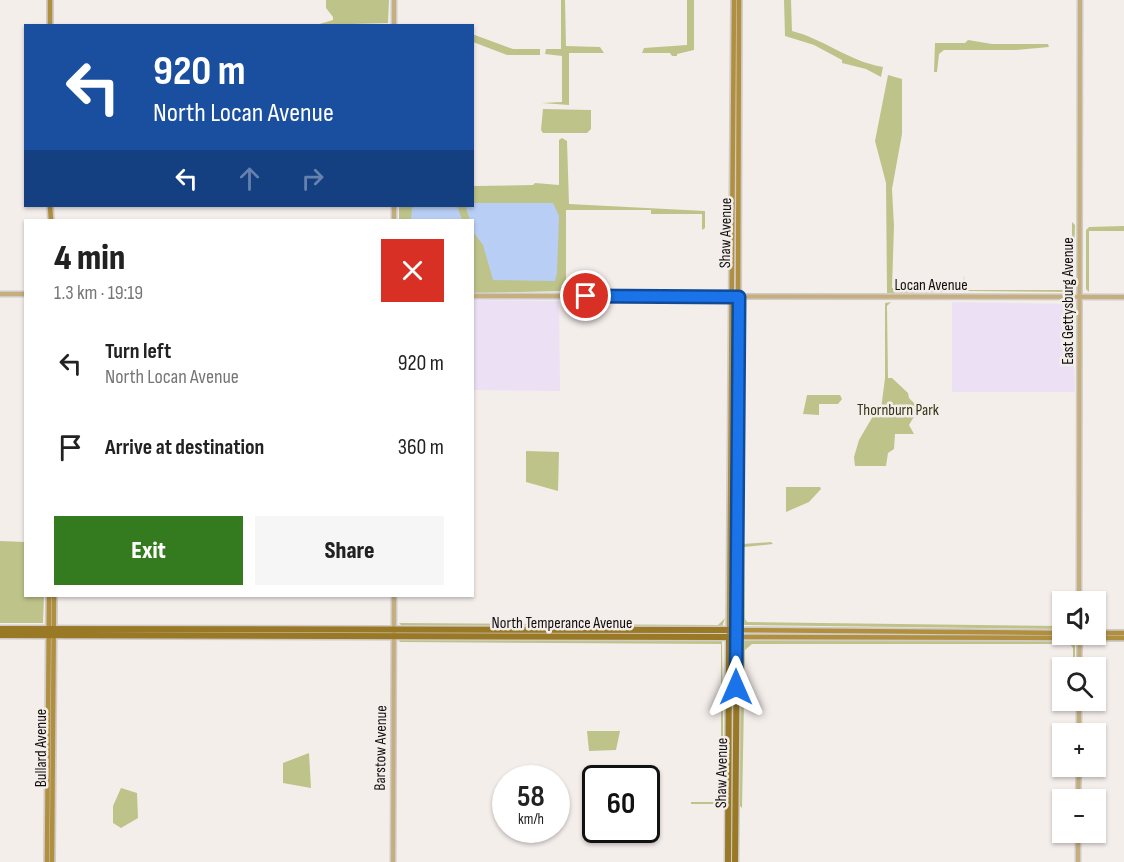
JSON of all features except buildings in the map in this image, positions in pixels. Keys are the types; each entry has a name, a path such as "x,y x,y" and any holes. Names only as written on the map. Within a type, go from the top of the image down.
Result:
{"main road":[{"path":"50,0 50,24"},
{"name":"Shaw Avenue","path":"728,862 732,810 733,634 730,462 734,0"},
{"name":"Shaw Avenue","path":"732,810 729,768 736,542 740,247 739,0"},
{"path":"734,41 737,45 740,75"},
{"path":"733,85 737,98 739,127"},
{"path":"733,208 737,211 740,247"},
{"path":"730,462 734,469 736,498"},
{"path":"730,506 736,542"},
{"path":"49,597 52,631"},
{"path":"52,631 54,597"},
{"name":"North Temperance Avenue","path":"0,629 1052,637"},
{"name":"North Temperance Avenue","path":"0,635 52,631"},
{"name":"Bullard Avenue","path":"47,862 48,702 52,631"},
{"name":"Bullard Avenue","path":"52,631 52,862"},
{"name":"North Temperance Avenue","path":"733,634 1052,633"},
{"path":"1106,633 1124,633"},
{"name":"North Temperance Avenue","path":"1106,638 1124,638"},
{"path":"48,702 53,721"},
{"path":"732,810 735,862"}],"street":[{"path":"394,0 394,24"},
{"name":"East Gettysburg Avenue","path":"1079,591 1080,0"},
{"path":"0,294 24,294"},
{"name":"Locan Avenue","path":"474,296 1124,297"},
{"name":"Barstow Avenue","path":"393,862 394,597"},
{"path":"1078,843 1078,862"}],"shaded area":[{"path":"474,300 559,301 560,391 474,390"},
{"path":"952,302 1072,304 1075,392 952,392"}],"green space":[{"path":"326,0 389,0 388,23 319,24 333,20 326,8"},
{"path":"561,0 565,0 566,46 600,47 604,53 569,53 569,105 542,103 562,102 562,56 545,54 546,49 561,49"},
{"path":"687,0 694,0 694,50 677,54 677,56 672,56 670,53 642,53 644,48 687,45"},
{"path":"784,0 791,0 792,31 859,60 883,67 881,77 866,69 842,63 842,60 814,45 785,36"},
{"path":"474,35 513,49 540,49 540,55 507,55 474,42"},
{"path":"968,40 992,44 1048,44 1049,47 1015,50 944,50 939,54 937,72 934,72 935,43 965,43"},
{"path":"888,75 902,79 902,134 892,189 894,226 892,288 954,290 954,292 887,293 886,183 875,141"},
{"path":"543,109 591,110 591,129 587,133 543,133 541,130"},
{"path":"562,138 567,141 569,204 705,211 705,228 702,230 702,214 651,214 651,210 566,210 566,291 474,293 474,219 399,219 399,207 474,207 474,186 533,185 535,183 559,185 559,140"},
{"path":"1072,222 1075,225 1073,292 963,291 964,275 965,290 1072,290"},
{"path":"1124,226 1124,231 1089,231 1089,292 1086,289 1086,230 1089,227"},
{"name":"Thornburn Park","path":"891,302 887,306 888,378 892,378 908,393 909,398 915,404 915,415 909,425 914,434 895,434 894,449 888,453 886,466 855,466 854,457 859,440 873,416 881,409 885,378 885,303"},
{"path":"807,395 840,395 842,399 838,404 819,404 819,415 803,414"},
{"path":"526,451 559,452 558,491 526,482"},
{"path":"786,487 820,487 821,489 809,502 786,512"},
{"path":"0,541 24,542 24,597 44,597 43,623 0,623"},
{"path":"771,542 773,544 744,547 745,619 747,622 1052,626 1052,629 744,625 742,622 741,546"},
{"path":"725,618 722,627 402,626 399,623 718,625"},
{"path":"401,639 722,641 724,804 691,804 691,802 721,802 721,644 399,642"},
{"path":"745,640 1052,641 1052,644 752,644 745,650 742,808 739,805 741,644"},
{"path":"1071,645 1075,645 1075,657 1073,657"},
{"path":"587,731 620,731 616,750 589,751"},
{"path":"309,753 311,788 283,783 283,763"},
{"path":"121,788 137,793 138,818 121,828 113,823 113,806"}],"water":[{"path":"474,203 553,203 559,216 555,281 493,280 483,245 474,233 474,219 470,219 466,208 474,207"},
{"path":"456,207 462,219 411,219 412,208"}],"route":[{"path":"586,296 739,297 736,687"}]}
